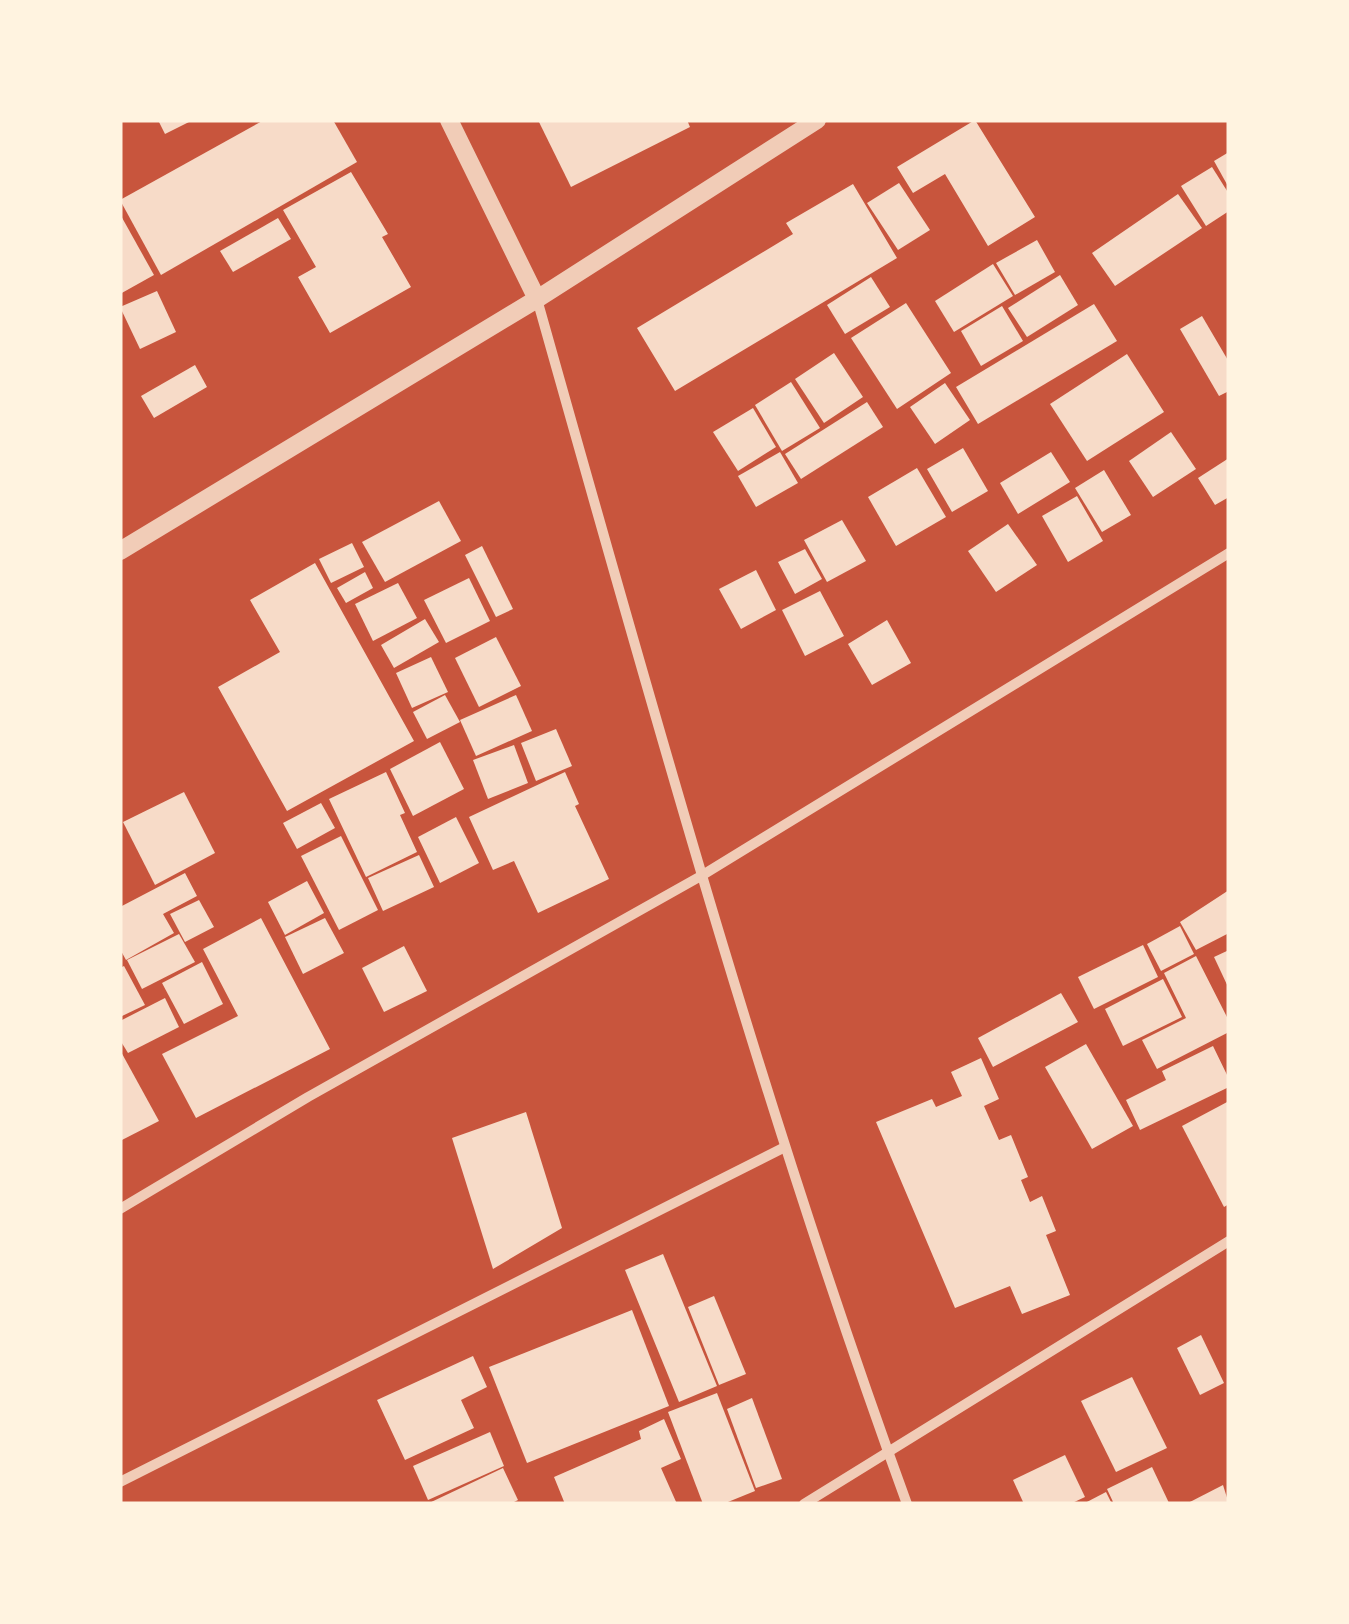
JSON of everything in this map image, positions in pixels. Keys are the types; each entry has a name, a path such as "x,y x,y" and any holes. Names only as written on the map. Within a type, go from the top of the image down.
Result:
{"street":[{"path":"448,120 536,299 701,876 785,1147 908,1504"},
{"path":"120,552 536,299 817,120"},
{"path":"120,1208 308,1097 701,876 1229,553"},
{"path":"120,1482 785,1147"},
{"path":"804,1504 1229,1241"}],"building":[{"path":"158,120 193,120 165,134"},
{"path":"264,120 333,120 357,162 161,275 120,200"},
{"path":"538,120 687,120 690,127 571,187"},
{"path":"975,120 1035,217 988,246 945,174 913,193 897,167"},
{"path":"1229,152 1229,188 1214,161"},
{"path":"1212,167 1229,194 1229,211 1206,226 1181,186"},
{"path":"351,172 388,234 382,237 411,287 330,333 298,277 316,267 283,210"},
{"path":"899,183 930,230 898,250 867,203"},
{"path":"853,184 897,258 675,391 637,328 793,234 786,223"},
{"path":"1178,194 1202,228 1115,286 1092,253"},
{"path":"120,214 154,275 120,294"},
{"path":"278,218 291,239 233,272 220,251"},
{"path":"1037,240 1055,272 1015,295 996,263"},
{"path":"993,264 1013,296 954,332 935,301"},
{"path":"1060,275 1078,305 1027,337 1008,308"},
{"path":"871,277 890,307 845,334 827,305"},
{"path":"157,291 176,332 140,349 120,307"},
{"path":"906,303 951,373 897,409 851,338"},
{"path":"1094,304 1117,341 978,424 956,387"},
{"path":"1002,306 1023,341 981,366 961,331"},
{"path":"1202,316 1229,362 1229,391 1219,396 1180,329"},
{"path":"834,353 863,397 824,423 795,379"},
{"path":"1127,354 1164,412 1087,461 1050,404"},
{"path":"195,365 207,387 154,418 141,396"},
{"path":"791,382 820,428 782,451 755,405"},
{"path":"945,383 970,420 935,444 910,407"},
{"path":"867,402 883,427 801,479 785,454"},
{"path":"753,408 776,447 738,471 713,432"},
{"path":"1171,432 1196,469 1153,497 1129,461"},
{"path":"963,448 988,491 952,512 927,469"},
{"path":"780,452 798,483 756,507 738,476"},
{"path":"1051,452 1070,482 1018,514 1000,483"},
{"path":"1229,458 1229,497 1215,505 1198,478"},
{"path":"917,468 946,517 896,546 868,497"},
{"path":"1104,470 1131,515 1102,532 1075,488"},
{"path":"1077,496 1103,541 1068,562 1042,516"},
{"path":"439,501 461,541 385,582 362,542"},
{"path":"842,520 866,561 827,582 804,540"},
{"path":"1008,524 1037,565 996,592 968,551"},
{"path":"352,543 364,567 331,583 319,559"},
{"path":"482,546 513,609 496,617 465,555"},
{"path":"805,549 822,579 795,594 778,562"},
{"path":"315,563 414,741 287,811 218,687 280,652 250,600"},
{"path":"756,570 776,610 741,629 719,589"},
{"path":"365,572 373,588 346,603 337,588"},
{"path":"469,578 490,621 446,643 424,600"},
{"path":"398,583 417,618 373,641 355,604"},
{"path":"820,591 844,636 805,656 782,610"},
{"path":"425,619 439,642 394,668 381,645"},
{"path":"887,620 911,663 872,685 848,644"},
{"path":"496,637 521,686 479,707 455,658"},
{"path":"431,657 448,692 412,708 396,673"},
{"path":"445,695 460,722 427,739 413,712"},
{"path":"516,695 532,731 476,756 460,720"},
{"path":"556,729 572,766 536,781 521,743"},
{"path":"440,742 464,789 413,816 390,769"},
{"path":"514,745 528,783 488,799 473,760"},
{"path":"386,772 417,852 366,877 329,799"},
{"path":"565,772 579,804 575,806 609,879 538,913 514,861 493,870 469,817"},
{"path":"184,792 215,853 155,885 123,822"},
{"path":"321,803 335,828 297,849 283,823"},
{"path":"456,817 479,863 440,883 418,837"},
{"path":"341,836 378,910 339,930 301,856"},
{"path":"419,855 434,887 383,911 368,878"},
{"path":"185,873 197,896 163,914 174,933 126,960 120,949 120,907"},
{"path":"307,881 324,913 285,935 268,902"},
{"path":"1229,890 1229,933 1196,950 1180,922"},
{"path":"199,900 214,927 185,942 170,914"},
{"path":"261,918 330,1049 196,1118 162,1054 238,1016 203,949"},
{"path":"325,918 344,953 303,974 285,937"},
{"path":"1180,926 1194,954 1161,971 1147,944"},
{"path":"179,934 195,962 142,989 127,960"},
{"path":"1143,945 1158,977 1094,1009 1078,977"},
{"path":"404,946 427,991 384,1012 362,968"},
{"path":"1229,950 1229,989 1214,957"},
{"path":"1196,956 1229,1021 1229,1032 1157,1069 1142,1040 1186,1018 1164,973"},
{"path":"202,962 223,1004 184,1024 162,983"},
{"path":"124,966 145,1005 120,1017 120,968"},
{"path":"1163,979 1182,1017 1123,1046 1105,1009"},
{"path":"1061,993 1078,1022 993,1067 978,1038"},
{"path":"165,998 179,1027 128,1053 120,1040 120,1021"},
{"path":"1086,1044 1133,1126 1092,1149 1045,1067"},
{"path":"1213,1046 1229,1087 1140,1130 1126,1100 1166,1080 1162,1071"},
{"path":"120,1050 159,1121 120,1141"},
{"path":"981,1058 999,1099 984,1106 999,1140 1011,1135 1028,1177 1021,1180 1030,1202 1042,1196 1056,1231 1046,1235 1070,1295 1022,1314 1010,1286 955,1308 876,1122 932,1099 936,1107 962,1096 951,1072"},
{"path":"1229,1101 1229,1204 1224,1207 1182,1126"},
{"path":"526,1112 562,1228 493,1269 452,1138"},
{"path":"663,1254 717,1386 679,1402 625,1270"},
{"path":"714,1296 746,1374 719,1385 688,1307"},
{"path":"632,1310 669,1406 527,1463 489,1367"},
{"path":"1201,1335 1224,1383 1200,1395 1177,1348"},
{"path":"473,1356 487,1387 461,1400 474,1428 405,1460 377,1400"},
{"path":"1132,1377 1167,1448 1116,1472 1081,1401"},
{"path":"717,1393 755,1491 723,1504 703,1504 668,1412"},
{"path":"752,1398 782,1479 756,1488 727,1409"},
{"path":"664,1419 681,1459 661,1468 677,1504 565,1504 554,1477 641,1439 639,1431"},
{"path":"490,1432 504,1466 428,1500 413,1466"},
{"path":"1065,1455 1085,1497 1070,1504 1024,1504 1013,1480"},
{"path":"1152,1467 1169,1503 1114,1504 1107,1489"},
{"path":"503,1468 518,1500 510,1504 427,1504"},
{"path":"1223,1485 1229,1504 1186,1504"},
{"path":"1106,1492 1112,1504 1083,1504"}]}
